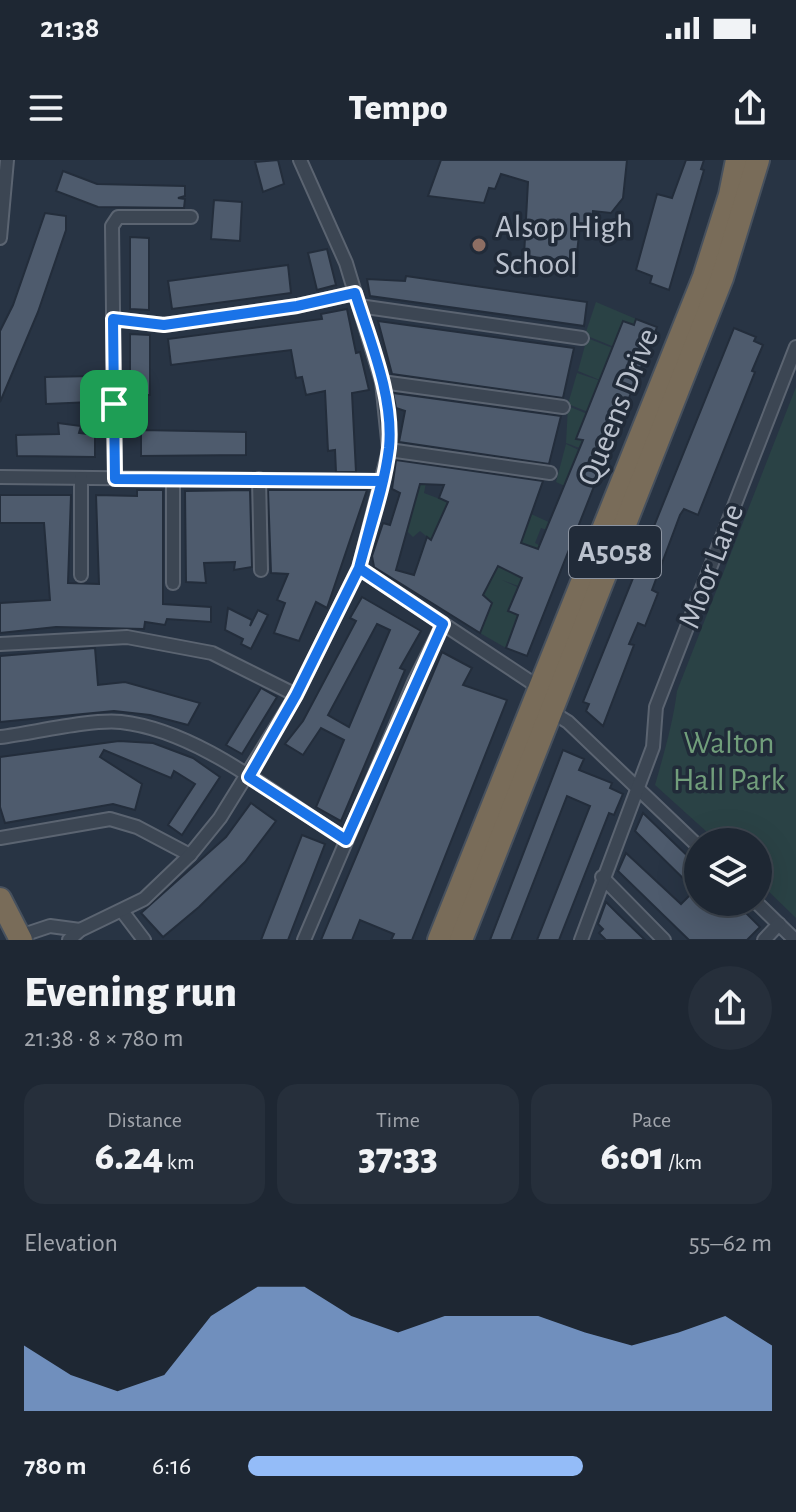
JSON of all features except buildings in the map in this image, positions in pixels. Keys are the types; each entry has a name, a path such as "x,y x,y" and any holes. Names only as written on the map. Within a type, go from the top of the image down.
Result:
{"highway":[{"path":"714,248 723,160"},
{"name":"Queens Drive","path":"439,940 650,418 714,248 737,160"},
{"name":"Queens Drive","path":"461,940 722,278 758,160"},
{"path":"0,899 17,939"}],"street":[{"path":"69,940 80,930 144,899 190,855 249,777 296,695 359,568 389,450 382,382 346,263 300,160"},
{"path":"0,237 4,163"},
{"path":"115,479 112,226 118,217 191,217"},
{"path":"113,319 164,325 357,300 582,338"},
{"name":"Moor Lane","path":"581,940 653,747 656,707 796,347"},
{"path":"382,382 563,407"},
{"path":"389,450 550,473"},
{"path":"0,477 382,481"},
{"path":"81,478 81,575"},
{"path":"173,479 173,583"},
{"path":"259,479 261,570"},
{"path":"359,568 540,688"},
{"path":"304,940 443,624"},
{"path":"0,644 127,637 212,653 296,695"},
{"path":"552,712 568,722 684,833"},
{"path":"0,737 118,722 153,727 186,740 346,840"},
{"path":"0,838 110,819 137,827 190,855"},
{"path":"602,877 664,940"},
{"path":"122,911 144,940"},
{"path":"771,916 795,940"},
{"path":"764,940 779,924"},
{"path":"17,939 50,926 80,930"}],"green space":[{"path":"596,302 636,319 634,325 623,321 616,337 624,351 585,335"},
{"path":"587,338 623,352 621,358 610,354 604,371 615,375 608,392 597,387 590,404 601,409 598,416 568,404 577,373 607,383 578,371"},
{"name":"Walton Hall Park","path":"796,387 796,918 772,895 772,828 703,828 655,785 677,691"},
{"path":"568,406 597,418 583,421 576,437 588,442 585,450 566,443"},
{"path":"566,444 585,453 576,476 569,473 566,482 571,489 556,482"},
{"path":"402,479 426,483 424,493 448,502 431,540 420,531 413,537 407,531 416,498 400,493"},
{"path":"529,513 553,524 550,531 541,528 535,543 546,549 543,556 516,545"},
{"path":"498,566 532,582 529,590 502,580 526,591 523,598 514,595 508,611 519,616 506,648 480,633 492,603 464,581"}],"place":[{"name":"Alsop High School","path":"479,245"}],"route":[{"path":"114,404 113,319 164,325 297,306 355,293 382,382 389,436 382,481 359,568 443,624 415,680 346,840 249,777 296,695 359,568 382,481 115,479 114,404"}]}
